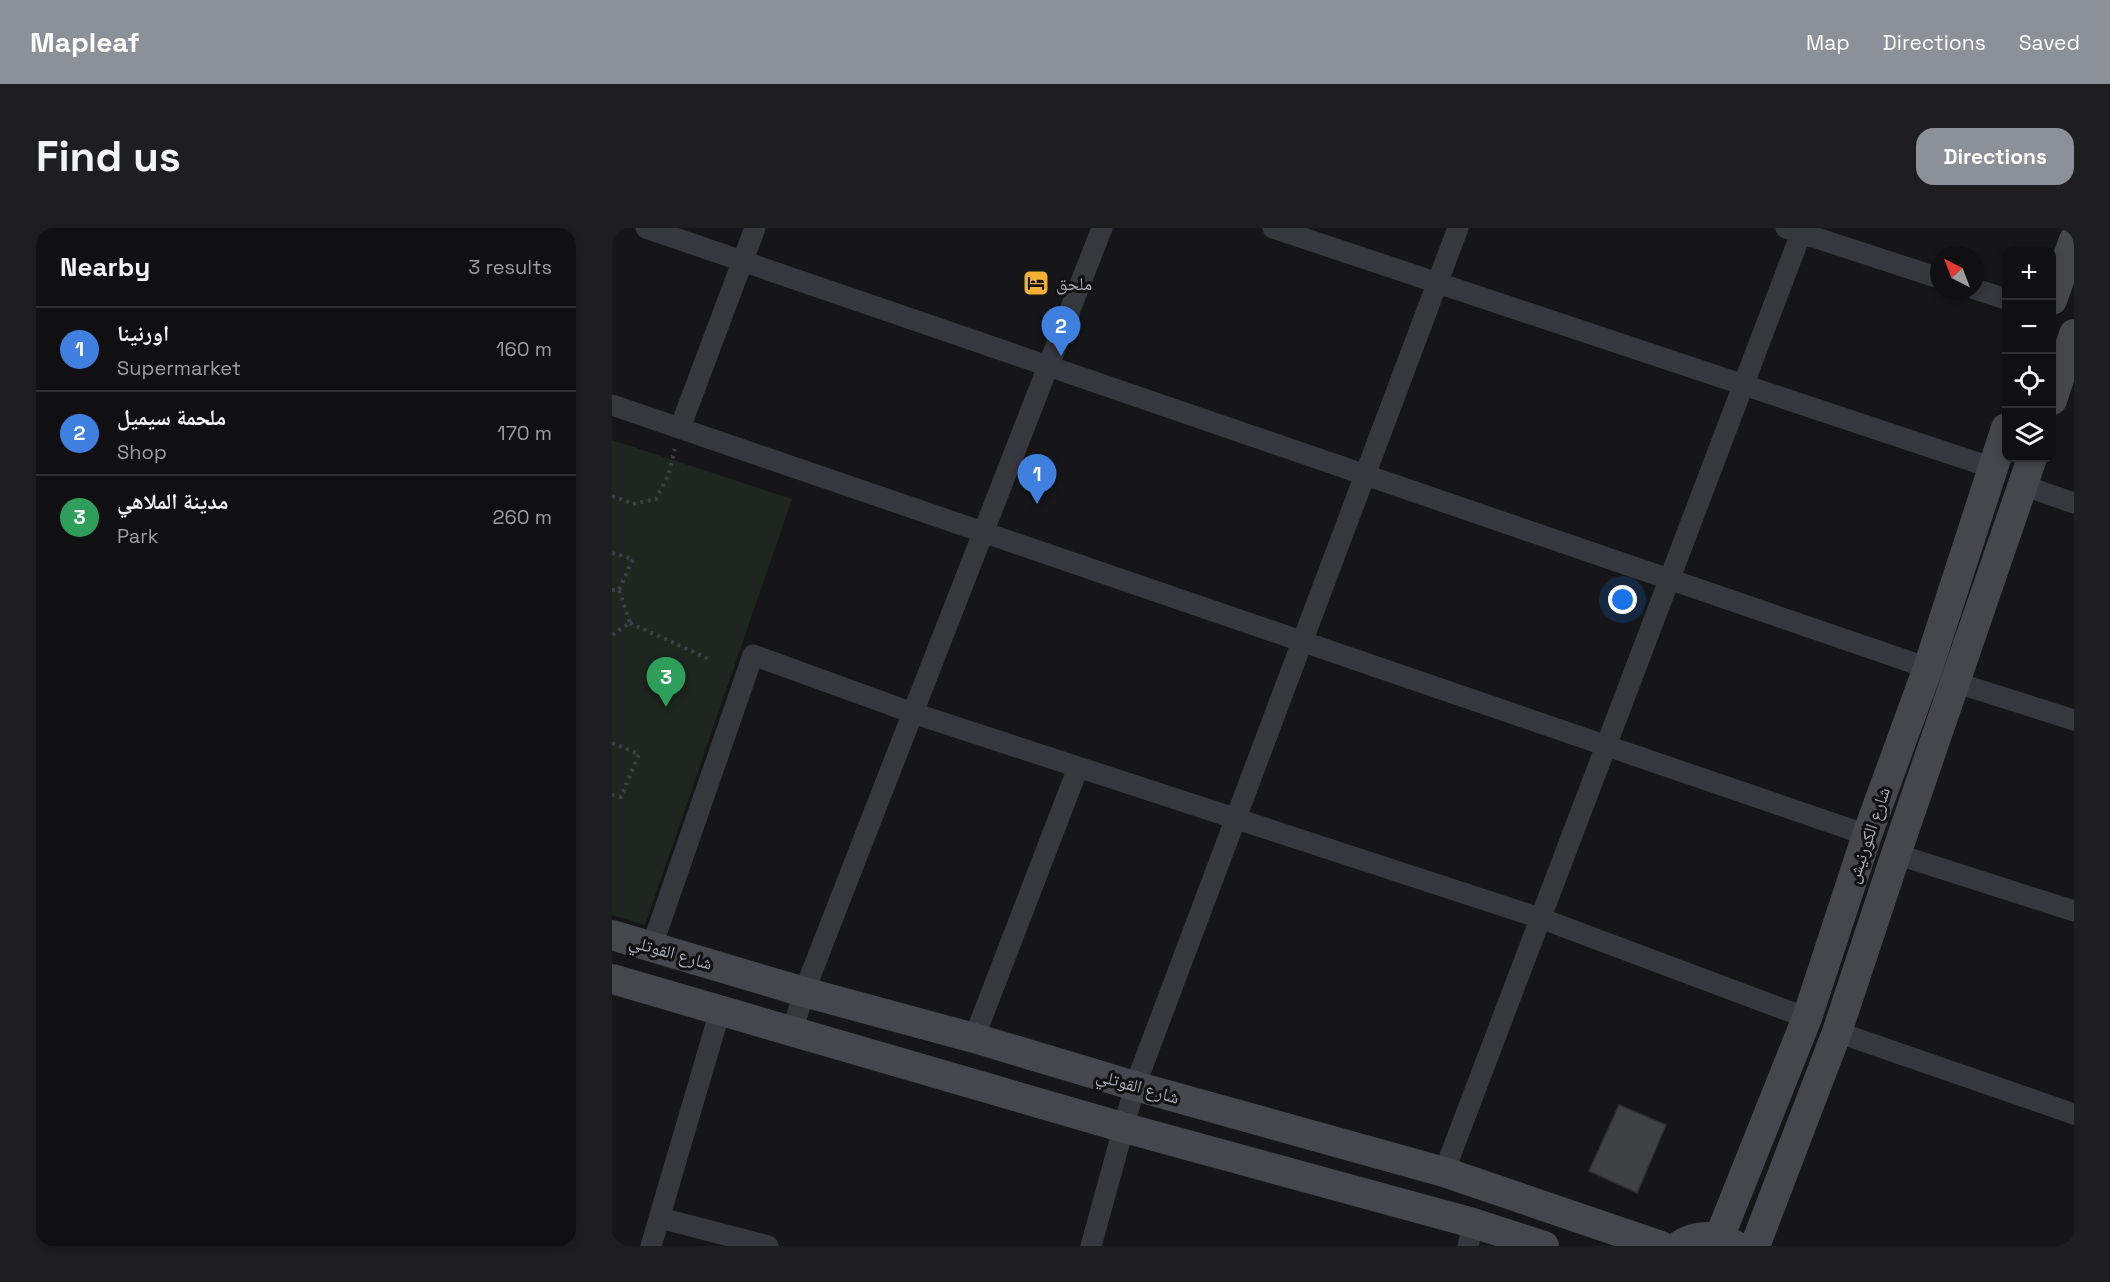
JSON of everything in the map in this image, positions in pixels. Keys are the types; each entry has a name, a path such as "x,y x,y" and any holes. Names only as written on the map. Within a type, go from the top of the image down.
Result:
{"street":[{"path":"646,228 2074,720"},
{"path":"680,428 755,228"},
{"path":"792,1032 804,993 1102,228"},
{"path":"1273,228 1993,468"},
{"path":"1091,1246 1135,1086 1458,228"},
{"path":"1444,1172 1743,385 1797,230 1930,275"},
{"path":"2056,289 2074,240"},
{"path":"1984,292 2002,297"},
{"path":"2056,388 2074,334"},
{"path":"612,405 1867,835"},
{"name":"شارع الكورنيش","path":"1755,1246 1837,1032 1896,854 1993,468 2002,442"},
{"name":"شارع الكورنيش","path":"1728,1242 1807,1018 1867,835 1941,675 2031,462"},
{"path":"2022,485 2074,503"},
{"path":"652,946 753,656 1078,768 1540,918 1807,1018"},
{"path":"974,1038 1078,768"},
{"path":"1896,854 2074,911"},
{"name":"شارع القوتلي","path":"612,935 804,993 974,1038 1135,1086 1444,1172 1661,1246"},
{"path":"612,980 1125,1128 1471,1234 1544,1246"},
{"path":"651,1246 720,1011"},
{"path":"1837,1032 2074,1113"},
{"path":"660,1218 768,1246"},
{"path":"1679,1246 1695,1238 1707,1236 1728,1242"}],"path":[{"path":"612,496 633,504 656,499 668,476 680,428"},
{"path":"612,553 633,560 619,590 630,623 709,659"},
{"path":"612,590 619,590"},
{"path":"612,635 630,623"},
{"path":"612,743 639,754 621,797 612,795"}],"shaded area":[{"path":"612,440 792,499 645,925 612,915"}],"building":[{"path":"1619,1105 1666,1125 1637,1193 1589,1171"}],"place":[{"name":"ملحق","path":"1036,283"},
{"name":"ملحمة سيميل","path":"1061,356"},
{"name":"اورنينا","path":"1037,504"},
{"name":"مدينة الملاهي","path":"666,707"}]}
